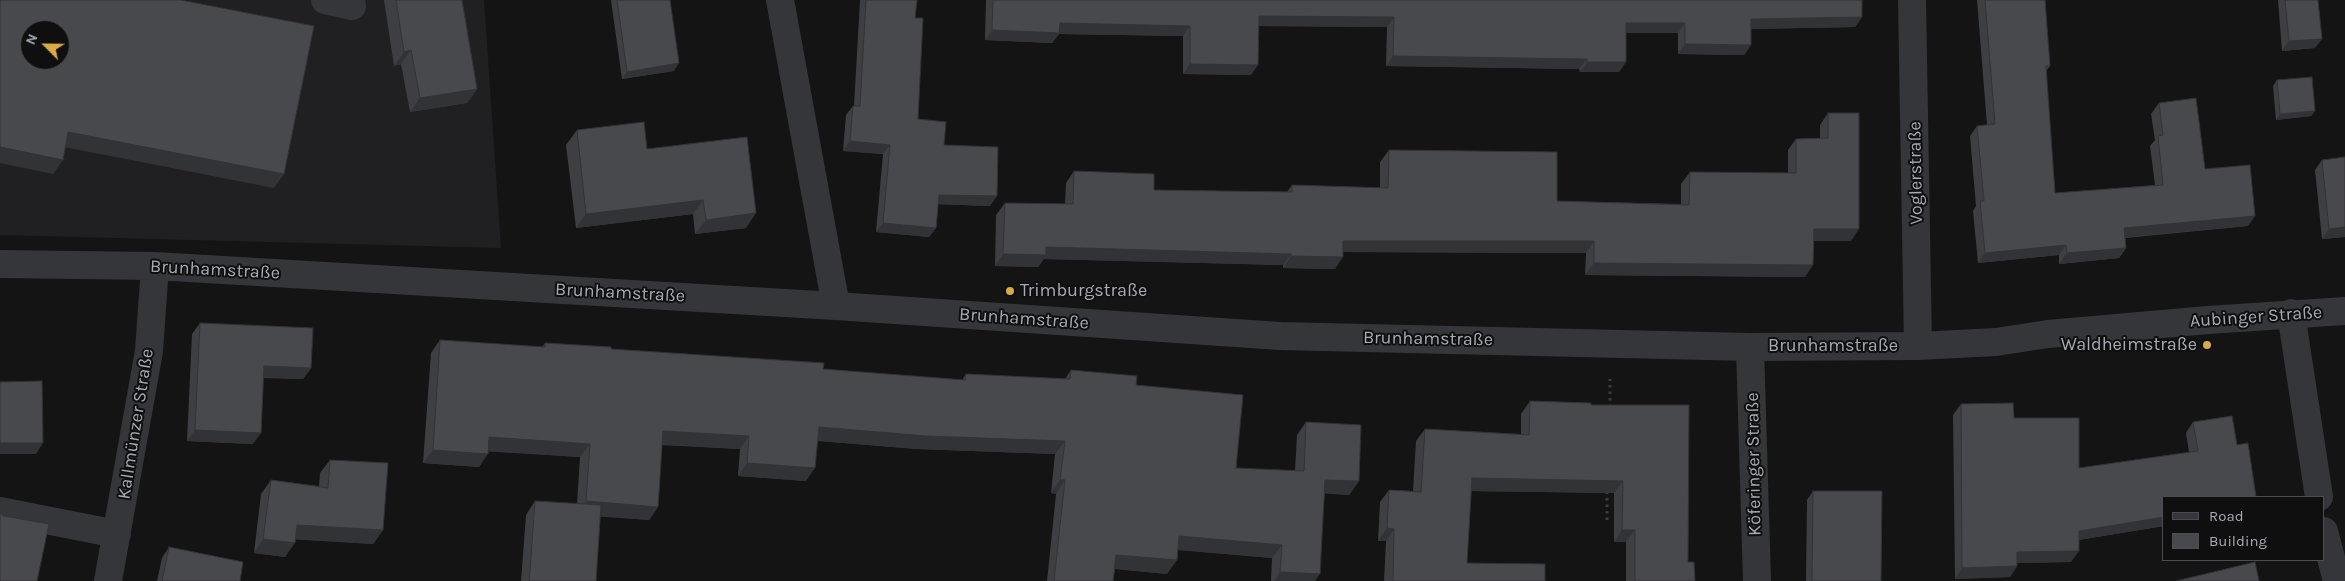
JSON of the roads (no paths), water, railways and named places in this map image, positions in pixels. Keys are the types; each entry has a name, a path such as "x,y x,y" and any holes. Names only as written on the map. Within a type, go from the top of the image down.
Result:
{"street":[{"path":"326,0 352,6 351,0"},
{"path":"780,0 836,306"},
{"name":"Voglerstraße","path":"1912,0 1918,346"},
{"name":"Brunhamstraße","path":"0,264 155,266 836,306 1280,336 1750,347 1918,346 1996,342 2048,334"},
{"name":"Kallmünzer Straße","path":"108,581 149,351 155,266"},
{"name":"Aubinger Straße","path":"2048,334 2291,313 2345,311"},
{"path":"2291,313 2318,496"},
{"name":"Köferinger Straße","path":"1750,347 1757,581"},
{"path":"0,511 117,534"},
{"path":"2325,535 2337,581"}],"place":[{"name":"Trimburgstraße","path":"1010,291"},
{"name":"Waldheimstraße","path":"2207,345"}]}
